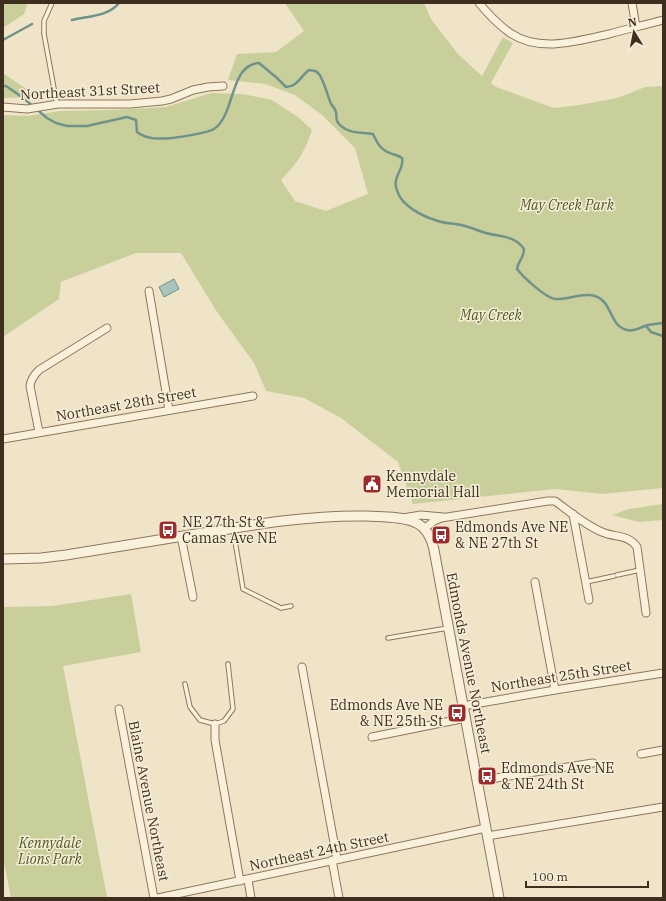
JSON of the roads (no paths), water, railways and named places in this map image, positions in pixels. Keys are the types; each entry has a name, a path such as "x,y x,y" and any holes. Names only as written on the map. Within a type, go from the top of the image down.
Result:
{"street":[{"path":"480,3 486,11 511,33 535,42 551,44 565,43 663,20"},
{"path":"632,3 636,27"},
{"name":"Northeast 31st Street","path":"3,107 27,109 54,105 130,104 162,101 193,90 223,86"},
{"path":"149,291 169,410"},
{"path":"39,432 30,386 34,375 39,370 106,328"},
{"name":"Northeast 28th Street","path":"3,439 253,396"},
{"path":"3,559 53,557 293,519 327,516 386,517 414,522 424,529 438,519 447,517 555,501 600,531 609,535 627,538 633,541 637,547 646,613"},
{"path":"573,514 589,600"},
{"path":"398,519 421,515 447,517"},
{"name":"Edmonds Avenue Northeast","path":"424,529 432,541 466,718 498,898"},
{"path":"181,536 193,597"},
{"path":"535,582 556,690"},
{"path":"302,667 339,898"},
{"name":"Northeast 25th Street","path":"463,706 663,673"},
{"name":"Blaine Avenue Northeast","path":"119,709 154,898"},
{"path":"372,737 466,718"},
{"path":"215,724 215,740 240,881"},
{"path":"641,754 663,750"},
{"path":"477,781 594,763"},
{"name":"Northeast 24th Street","path":"158,898 248,880 334,860 487,832 663,807"},
{"path":"248,880 251,898"}],"lane":[{"path":"52,3 44,21 44,34 54,105"},
{"path":"233,528 243,589 282,608 291,606"},
{"path":"586,582 640,570"},
{"path":"388,638 449,628"},
{"path":"185,684 190,707 200,720 215,724 224,720 233,710 228,664"}],"water":[{"path":"174,279 179,289 164,297 159,287"}],"waterway":[{"path":"72,20 109,11 119,3"},
{"path":"3,40 32,24"},
{"name":"May Creek","path":"3,86 6,86 22,97 47,118 56,123 67,126 87,126 127,117 136,120 137,132 141,135 149,138 163,139 194,135 214,129 221,122 226,113 237,81 242,72 249,66 259,63 286,87 290,87 296,83 309,70 315,71 322,79 331,104 336,111 338,123 344,129 352,132 373,134 379,145 384,150 402,158 402,167 397,178 396,187 400,198 408,206 424,216 438,221 465,226 516,241 524,249 517,269 535,287 551,298 560,299 585,295 595,296 605,303 617,324 621,328 627,330 634,330 647,325 663,323"},
{"path":"646,326 651,332 663,336"}],"place":[{"name":"Kennydale Memorial Hall","path":"372,484"},
{"name":"NE 27th St & Camas Ave NE","path":"168,530"},
{"name":"Edmonds Ave NE & NE 27th St","path":"441,535"},
{"name":"Edmonds Ave NE & NE 25th St","path":"457,713"},
{"name":"Edmonds Ave NE & NE 24th St","path":"487,776"}],"park label":[{"name":"May Creek Park","path":"567,205"},
{"name":"Kennydale Lions Park","path":"50,852"}]}
